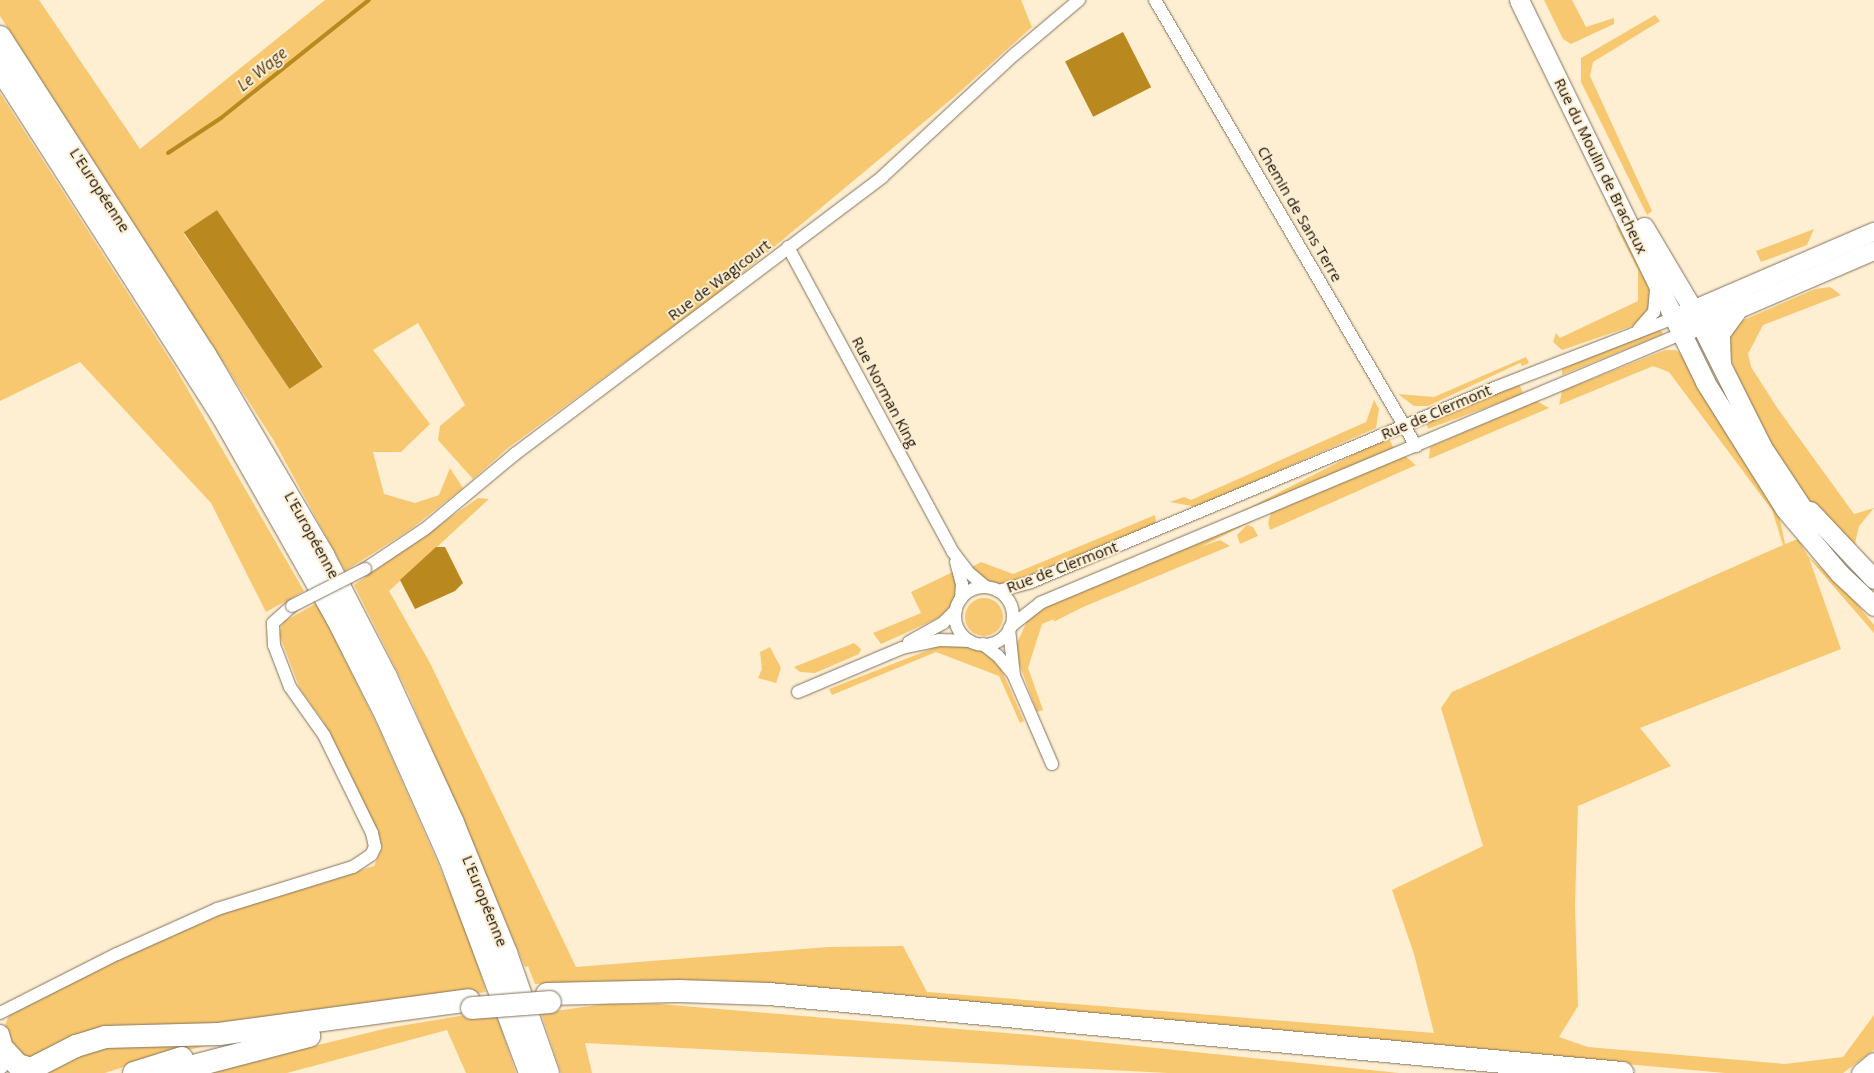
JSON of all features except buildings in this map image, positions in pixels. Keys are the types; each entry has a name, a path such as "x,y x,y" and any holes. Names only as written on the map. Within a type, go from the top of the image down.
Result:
{"highway":[{"name":"L'Européenne","path":"0,37 236,404 355,614 456,830 506,954 548,1073"},
{"name":"L'Européenne","path":"0,68 231,429 344,630 449,856 530,1073"},
{"path":"2,1050 18,1065 31,1069 76,1046 105,1036 219,1034 471,1004 679,991 768,994 1622,1073"},
{"path":"549,998 635,998 785,1004 1196,1042 1462,1073"},
{"path":"168,1073 318,1034 471,1004"},
{"path":"134,1073 230,1046 358,1016"}],"main road":[{"name":"Rue du Moulin de Bracheux","path":"1519,0 1652,269 1702,376 1760,472 1796,523 1839,574"},
{"name":"Rue du Moulin de Bracheux","path":"1532,0 1646,229 1692,307 1781,479"},
{"name":"Rue de Clermont","path":"1678,326 1692,307 1874,232"},
{"name":"Rue de Clermont","path":"1678,326 1701,326 1874,251"},
{"path":"1724,370 1721,334 1728,320 1740,309"},
{"path":"1781,479 1874,579"},
{"path":"1781,479 1825,539 1874,592"},
{"path":"1839,574 1874,606"},
{"path":"1839,574 1874,614"},
{"path":"1861,1073 1874,1062"}],"street":[{"name":"Rue de Wagicourt","path":"0,1014 117,954 222,907 359,864 371,855 375,847 372,833 324,735 290,686 274,645 273,623 292,606 364,569 425,528 515,454 888,172 1022,48 1079,0"},
{"name":"Chemin de Sans Terre","path":"1155,0 1416,446"},
{"name":"Rue Norman King","path":"788,247 953,552 968,572 992,589"},
{"path":"1630,334 1647,322 1656,306 1652,269"},
{"name":"Rue de Clermont","path":"992,589 1031,582 1404,425 1630,334 1678,326"},
{"name":"Rue de Clermont","path":"1010,627 1040,603 1546,391 1678,326"},
{"path":"1541,369 1546,391"},
{"name":"Rue Norman King","path":"953,552 962,584 959,604"},
{"path":"798,692 890,652 940,625 974,589 992,589 1011,606 1010,627 1014,676"},
{"path":"959,604 959,629 970,641"},
{"path":"890,652 931,641 970,641 983,644 998,641 1010,627"},
{"path":"983,644 998,656 1014,676 1052,764"}],"shaded area":[{"path":"0,0 39,0 140,149 325,0 1021,0 1032,27 954,97 720,292 508,448 473,479 438,440 440,426 465,405 418,323 373,350 430,424 401,452 373,452 384,494 415,503 439,495 450,468 463,488 411,529 345,571 274,441 0,16","holes":["217,210 323,366 290,389 184,234"]},
{"path":"1544,0 1572,0 1586,27 1614,18 1614,24 1571,44 1563,39"},
{"path":"1655,15 1660,21 1593,62 1590,76 1652,211 1647,215 1581,82 1581,58"},
{"path":"1123,32 1151,87 1093,117 1065,62"},
{"path":"0,93 173,364 304,591 266,612 211,503 80,362 0,401"},
{"path":"217,210 323,367 290,389 184,232"},
{"path":"1619,225 1648,280 1652,305 1638,324 1562,350 1553,342 1556,333 1560,338 1638,301 1638,270 1616,226"},
{"path":"1814,229 1807,245 1761,262 1756,251"},
{"path":"1830,287 1841,295 1763,325 1748,354 1751,367 1778,409 1854,514 1874,508 1859,526 1854,548 1811,506 1786,473 1741,388 1725,342 1739,322 1815,289"},
{"path":"1659,328 1663,334 1562,375 1562,369"},
{"path":"1665,350 1676,350 1688,361 1778,510 1785,544 1798,539 1808,556 1848,593 1874,625 1874,633 1809,558 1841,649 1640,728 1671,766 1578,806 1575,905 1578,1006 1559,1037 1588,1047 1785,1064 1843,1057 1874,1015 1874,1050 1843,1073 1725,1073 932,1001 608,981 535,984 528,966 525,967 408,693 354,585 478,498 489,499 389,591 430,663 576,967 828,947 903,946 927,992 1434,1033 1414,954 1392,890 1483,846 1441,708 1452,692 1783,545 1772,510 1669,372 1653,366 1559,405 1562,391"},
{"path":"1526,357 1529,363 1522,366 1520,363 1428,406 1414,406 1398,394 1434,397"},
{"path":"1519,383 1523,394 1428,429 1424,418"},
{"path":"1374,400 1379,409 1376,428 1197,507 1170,502 1184,497 1191,500 1366,422"},
{"path":"1537,401 1549,408 1429,459 1430,447"},
{"path":"1388,437 1394,449 1054,622 1049,610"},
{"path":"1405,456 1416,465 1270,530 1268,523 1271,513"},
{"path":"1155,515 1156,523 1010,583 995,585 970,568 981,562 1013,574"},
{"path":"1247,525 1253,527 1258,536 1240,544 1237,535"},
{"path":"1220,540 1230,546 1042,624 1028,668 1043,710 1037,712 1017,658 1017,643 1029,617 1038,610 1102,582"},
{"path":"436,547 445,547 463,583 455,591 415,609 400,580"},
{"path":"957,570 955,599 945,615 881,644 873,633 921,613 911,592"},
{"path":"984,598 998,603 1003,617 998,631 984,636 970,631 965,617 970,603"},
{"path":"317,603 378,727 436,859 473,947 486,992 324,1012 28,1061 14,1050 5,1025 10,1013 124,956 225,913 374,866 382,848 380,839 323,721 300,689 279,634 283,622"},
{"path":"854,643 861,649 859,654 815,673 800,672 794,667"},
{"path":"946,643 969,645 997,659 1024,721 1020,723 999,676 936,652 832,695 829,689"},
{"path":"770,647 781,668 776,683 758,678 762,669 760,652"},
{"path":"605,1004 659,1004 1030,1035 1399,1073 1168,1073 585,1043 592,1073 561,1073 541,1013"},
{"path":"496,1013 516,1073 466,1073 447,1030 287,1073 203,1073 388,1028 471,1014"},
{"path":"235,1039 145,1060 105,1073 33,1073 100,1042"}],"waterway":[{"name":"Le Wage","path":"168,153 221,118 369,0"}]}
